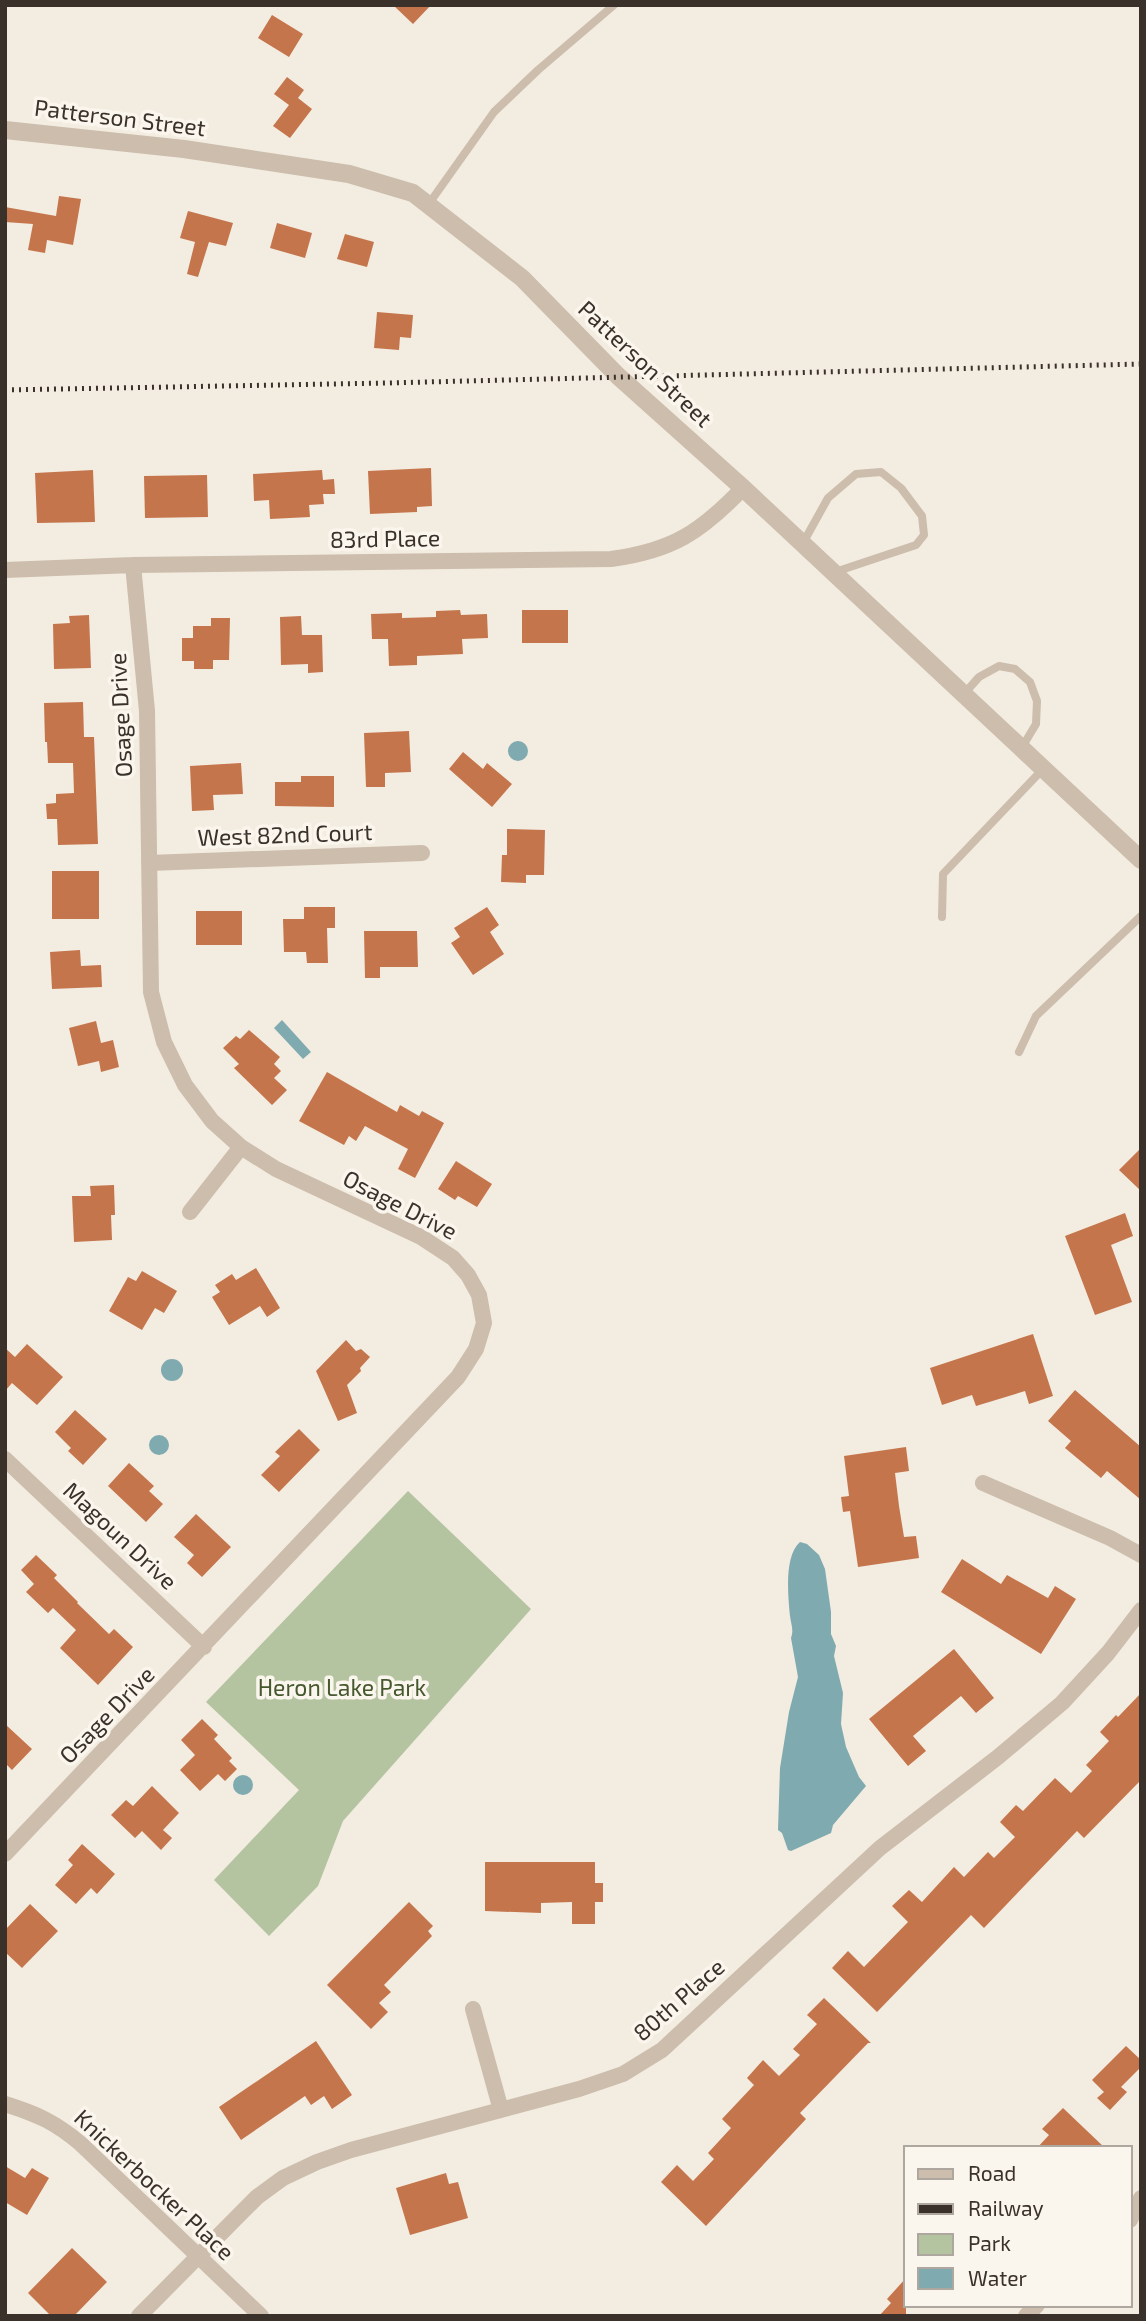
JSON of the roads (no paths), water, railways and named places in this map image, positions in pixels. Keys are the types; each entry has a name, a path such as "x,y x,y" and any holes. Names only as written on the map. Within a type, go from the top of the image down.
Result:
{"street":[{"name":"Patterson Street","path":"5,130 184,149 349,174 413,193 522,278 618,376 803,543 1141,860"},
{"name":"83rd Place","path":"5,570 133,565 611,559 642,555 689,536 713,519 743,488"},
{"name":"Osage Drive","path":"5,1854 458,1377 476,1349 484,1323 479,1295 468,1275 453,1258 421,1237 276,1169 242,1147 212,1121 192,1094 164,1042 151,992 147,711 133,565"},
{"name":"West 82nd Court","path":"149,863 422,853"},
{"path":"190,1212 242,1147"},
{"name":"Magoun Drive","path":"5,1459 204,1647"},
{"path":"984,1483 1110,1538 1141,1555"},
{"name":"80th Place","path":"139,2316 234,2219 283,2178 351,2150 579,2089 623,2074 662,2050 880,1848 998,1757 1062,1703 1108,1653 1141,1610"},
{"path":"473,2009 501,2110"},
{"name":"Knickerbocker Place","path":"5,2104 59,2126 81,2144 261,2316"},
{"path":"1132,2216 1141,2197"}],"lane":[{"path":"428,205 494,112 614,5"},
{"path":"803,543 828,498 856,474 881,472 901,488 922,516 923,535 916,545 834,573"},
{"path":"964,694 979,677 999,666 1014,669 1030,682 1037,701 1036,724 1021,749"},
{"path":"942,917 943,874 1043,769"},
{"path":"1019,1052 1036,1016 1141,916"}],"water":[{"path":"518,741 525,744 528,751 525,758 518,761 511,758 508,751 511,744"},
{"path":"282,1020 311,1052 303,1059 274,1028"},
{"path":"172,1359 180,1362 183,1370 180,1378 172,1381 164,1378 161,1370 164,1362"},
{"path":"159,1435 166,1438 169,1445 166,1452 159,1455 152,1452 149,1445 152,1438"},
{"path":"800,1542 807,1544 819,1555 825,1569 831,1634 836,1646 834,1656 843,1693 841,1724 846,1747 859,1777 866,1786 833,1825 831,1833 791,1851 778,1830 780,1768 798,1677 791,1638 788,1576 791,1557"},
{"path":"243,1775 250,1778 253,1785 250,1792 243,1795 236,1792 233,1785 236,1778"}],"railway":[{"path":"5,390 1141,364"}],"park label":[{"name":"Heron Lake Park","path":"342,1688"}]}
